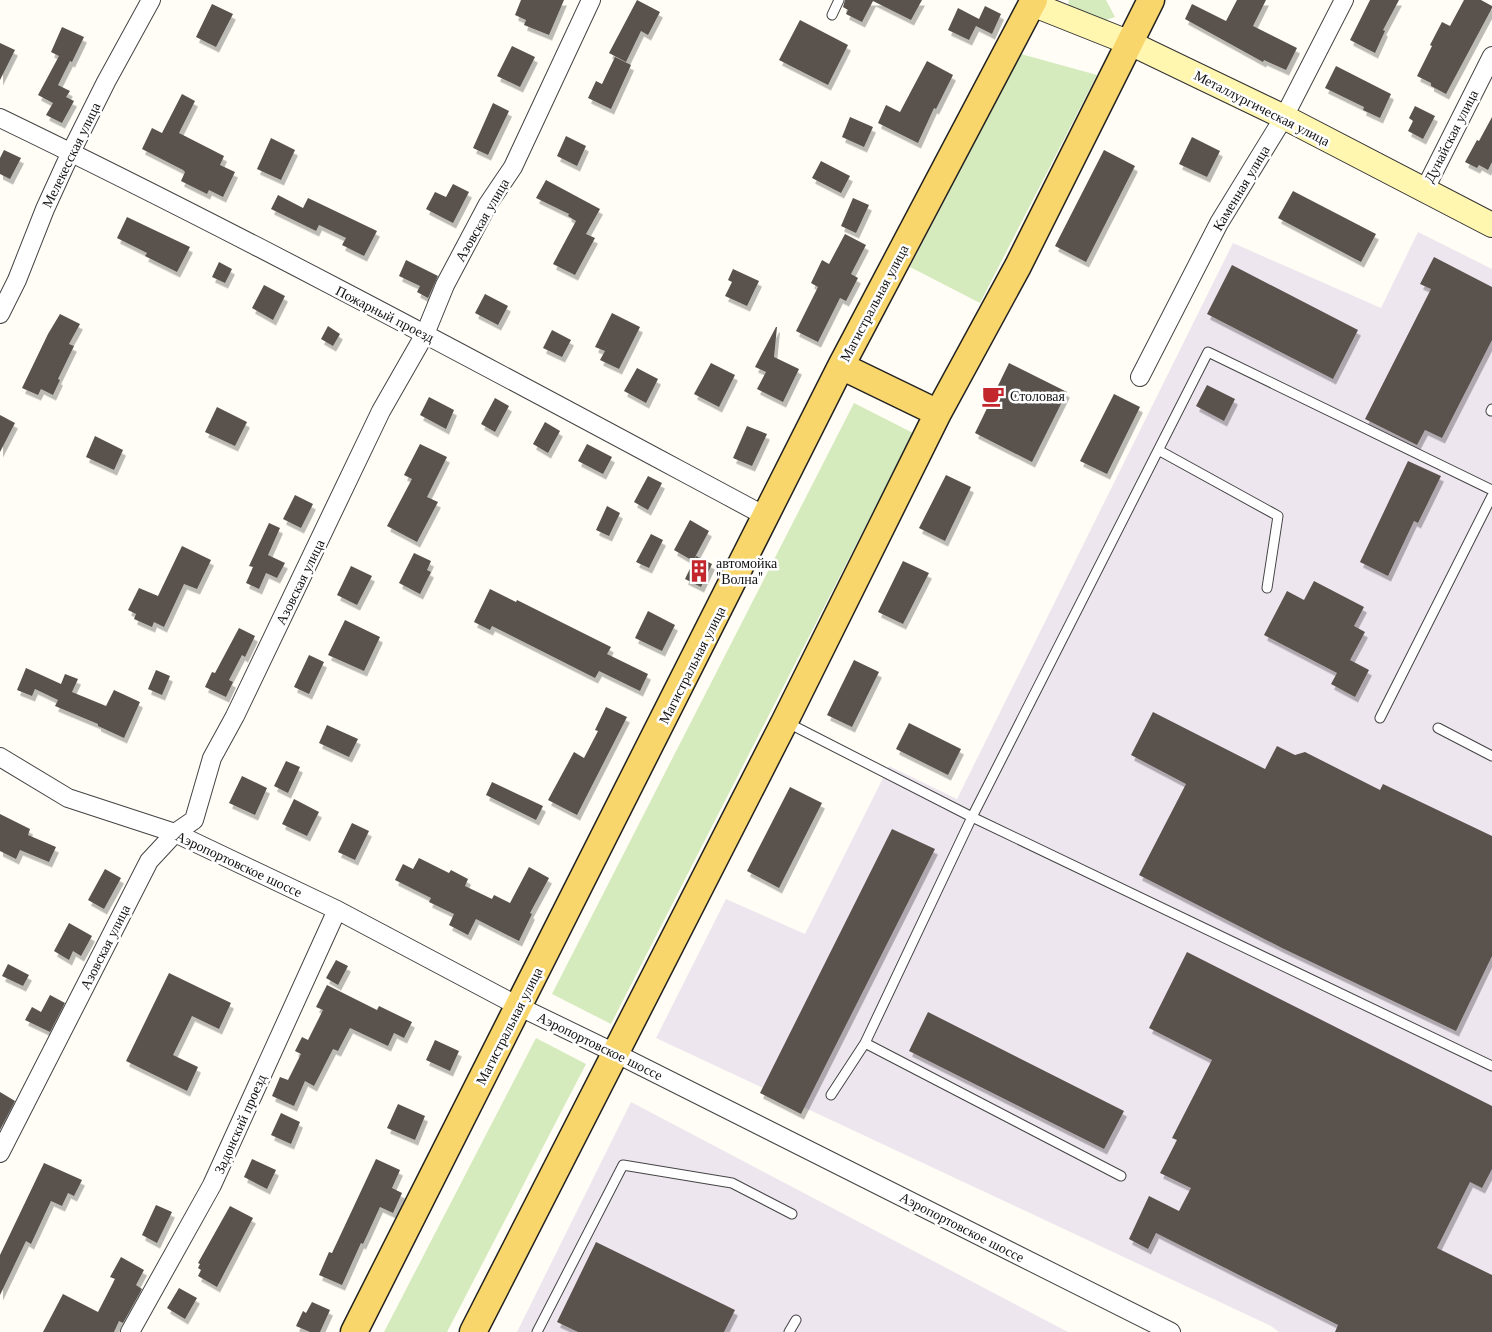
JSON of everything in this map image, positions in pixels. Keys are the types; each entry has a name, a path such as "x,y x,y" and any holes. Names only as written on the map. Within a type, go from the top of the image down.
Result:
{"main road":[{"path":"474,1332 785,721 938,414 1015,271 1151,0"},
{"name":"Магистральная улица","path":"354,1332 842,366 1031,1"},
{"path":"842,366 938,414"}],"street":[{"name":"Мелекесская улица","path":"0,314 17,280 45,209 71,152 106,82 151,0"},
{"name":"Азовская улица","path":"2,1144 149,861 174,833 194,820 212,758 235,716 381,411 425,334 445,285 488,204 513,166 591,0"},
{"name":"Каменная улица","path":"1140,377 1219,223 1284,117 1344,0"},
{"name":"Металлургическая улица","path":"1031,1 1130,42 1284,117 1492,225"},
{"name":"Дунайская улица","path":"1424,190 1492,56"},
{"name":"Пожарный проезд","path":"0,118 71,152 425,334 767,517"},
{"name":"Аэропортовское шоссе","path":"0,756 68,798 174,833 337,910 518,1006 1171,1332"},
{"name":"Задонский проезд","path":"130,1332 212,1185 337,910"}],"lane":[{"path":"832,15 840,0"},
{"path":"831,1095 865,1043 972,818 1160,451 1208,352 1492,490"},
{"path":"1160,451 1278,516 1267,588"},
{"path":"1380,718 1492,496"},
{"path":"785,721 972,818 1492,1066"},
{"path":"1438,728 1492,756"},
{"path":"865,1043 1121,1176"},
{"path":"537,1332 623,1165 732,1183 792,1214"},
{"path":"789,1332 796,1320"}],"shaded area":[{"path":"1418,232 1492,269 1492,1332 1279,1332 1271,1326 656,1038 726,899 805,934 889,766 957,799 1233,243 1381,308"},
{"path":"631,1102 1068,1332 517,1332"}],"green space":[{"path":"1069,0 1106,0 1115,17 1100,22 1068,7"},
{"path":"1021,54 1097,75 980,303 910,267"},
{"path":"854,403 913,433 611,1024 552,994"},
{"path":"536,1038 586,1064 447,1332 384,1332"}],"building":[{"path":"521,0 564,0 549,35 524,25 526,20 515,15"},
{"path":"637,0 660,12 648,35 641,31 626,62 609,53"},
{"path":"845,0 922,0 911,20 873,1 862,22 846,14 848,10 843,7"},
{"path":"1237,0 1266,0 1253,26 1297,48 1286,70 1264,60 1263,62 1185,19 1192,4 1226,21"},
{"path":"1370,0 1399,0 1383,30 1385,31 1375,53 1350,40"},
{"path":"1464,0 1481,0 1492,6 1492,8 1446,94 1417,76 1442,22 1450,26"},
{"path":"212,4 233,14 216,47 196,37"},
{"path":"985,6 1001,14 992,34 976,26 969,40 948,30 958,8 979,19"},
{"path":"800,20 848,45 828,85 779,60"},
{"path":"62,27 84,37 58,85 70,91 66,97 74,101 62,123 46,115 53,103 38,95 59,56 51,52"},
{"path":"0,43 15,50 0,80"},
{"path":"512,46 535,57 520,87 497,76"},
{"path":"615,57 631,65 611,109 588,98 596,81 602,84"},
{"path":"927,61 953,75 936,109 934,108 918,143 878,123 886,105 900,112"},
{"path":"1336,66 1391,94 1380,118 1363,110 1364,107 1325,88"},
{"path":"182,94 195,101 179,133 224,156 220,165 235,172 223,197 209,190 207,194 181,181 185,172 183,170 142,149 152,128 162,133"},
{"path":"493,103 509,111 488,155 473,148"},
{"path":"1415,106 1435,116 1423,139 1408,131 1413,121 1409,118"},
{"path":"850,117 873,127 864,147 842,137"},
{"path":"1492,117 1492,162 1488,170 1479,165 1477,168 1465,162"},
{"path":"566,136 586,146 577,166 557,156"},
{"path":"1192,137 1220,151 1207,177 1179,164"},
{"path":"271,138 295,150 281,180 257,169"},
{"path":"4,150 21,158 10,179 0,174 0,158"},
{"path":"1104,150 1135,166 1086,262 1055,246"},
{"path":"821,161 850,176 841,193 812,178"},
{"path":"546,180 600,209 586,234 595,238 575,275 553,264 576,221 568,216 569,214 536,198"},
{"path":"453,184 469,192 453,223 426,209 435,192 446,197"},
{"path":"1293,191 1376,234 1361,262 1278,218"},
{"path":"278,195 303,208 308,198 377,231 364,256 342,245 346,238 319,225 316,231 271,209"},
{"path":"853,198 869,205 856,233 841,226"},
{"path":"127,217 190,247 177,272 145,256 147,253 117,238"},
{"path":"845,234 866,245 851,274 858,278 846,301 840,298 818,342 796,331 818,287 811,283 822,260 829,264"},
{"path":"1434,257 1492,287 1492,340 1442,438 1425,430 1417,445 1365,419 1431,289 1420,284"},
{"path":"406,260 438,276 428,298 417,292 420,286 399,276"},
{"path":"219,262 232,269 225,283 212,277"},
{"path":"1232,265 1358,330 1333,379 1207,314"},
{"path":"733,269 759,281 747,306 725,296 732,282 728,280"},
{"path":"264,285 285,296 273,320 252,308"},
{"path":"485,294 508,306 498,325 475,313"},
{"path":"612,313 640,327 619,369 600,360 605,351 595,347"},
{"path":"60,314 80,324 69,344 74,346 58,379 60,380 53,395 41,389 38,395 22,388 48,334"},
{"path":"328,326 340,334 333,346 321,339"},
{"path":"776,327 774,357 799,369 783,402 757,389 766,372 755,367"},
{"path":"552,330 571,340 562,357 543,348"},
{"path":"711,363 735,375 719,407 694,394"},
{"path":"1009,363 1067,392 1032,462 975,433"},
{"path":"637,368 658,379 646,403 624,391"},
{"path":"1207,385 1235,399 1224,421 1196,406"},
{"path":"1114,394 1140,407 1107,474 1080,461"},
{"path":"429,397 454,410 446,429 420,415"},
{"path":"495,398 509,406 495,432 481,424"},
{"path":"217,407 247,422 235,446 205,432"},
{"path":"0,415 15,423 0,452"},
{"path":"545,422 560,431 548,453 533,444"},
{"path":"747,426 767,434 752,466 733,458"},
{"path":"95,436 123,450 114,470 86,457"},
{"path":"420,444 447,457 427,497 438,502 417,542 387,526 412,479 404,475"},
{"path":"587,444 612,457 603,474 578,461"},
{"path":"1408,461 1441,476 1418,523 1414,521 1388,576 1360,562"},
{"path":"946,475 971,487 945,541 919,528"},
{"path":"648,476 662,483 648,510 634,502"},
{"path":"295,495 313,504 301,528 283,519"},
{"path":"607,506 620,513 609,536 596,530"},
{"path":"690,520 709,531 693,561 674,550"},
{"path":"269,523 280,528 268,555 285,563 277,578 266,573 259,589 246,583 253,567 249,566"},
{"path":"651,534 663,540 649,568 636,562"},
{"path":"182,546 211,560 197,589 184,584 164,627 154,622 152,627 134,619 136,614 128,610 139,588 158,596"},
{"path":"414,553 431,561 427,570 431,572 420,594 399,583"},
{"name":"автомойка \"Волна\"","path":"696,556 712,564 701,587 685,579"},
{"path":"903,561 929,573 903,624 878,612"},
{"path":"351,566 372,576 357,605 337,595"},
{"path":"1314,581 1364,607 1354,626 1365,632 1350,660 1369,670 1355,697 1331,684 1337,673 1264,635 1287,591 1304,600"},
{"path":"490,589 516,602 517,600 611,647 607,654 648,674 640,691 599,671 595,678 492,626 490,630 474,622"},
{"path":"648,611 675,625 662,651 635,638"},
{"path":"345,620 380,637 364,671 328,655"},
{"path":"239,628 255,636 245,657 242,655 229,680 233,682 226,697 205,687 212,672 215,673"},
{"path":"309,655 324,662 309,694 294,687"},
{"path":"854,660 879,672 852,727 827,715"},
{"path":"26,668 61,684 65,674 78,679 72,692 106,706 114,690 140,702 124,738 98,726 98,724 55,706 58,700 35,689 32,696 17,690"},
{"path":"156,670 170,676 162,695 148,689"},
{"path":"606,707 627,717 577,815 548,800 574,752 584,758 598,731 595,730"},
{"path":"1153,712 1265,769 1277,746 1295,755 1305,752 1380,790 1383,784 1492,836 1492,956 1456,1031 1282,948 1139,875 1186,784 1131,755"},
{"path":"909,723 961,749 948,775 896,749"},
{"path":"327,725 358,739 349,757 319,743"},
{"path":"286,761 300,767 288,793 274,786"},
{"path":"242,776 267,788 255,815 229,803"},
{"path":"492,782 543,806 536,820 486,795"},
{"path":"790,787 822,803 779,888 747,871"},
{"path":"294,799 319,812 307,836 282,824"},
{"path":"0,814 30,829 28,835 56,847 49,862 20,850 16,859 0,851"},
{"path":"352,823 369,831 355,860 338,852"},
{"path":"892,829 935,849 801,1114 760,1093"},
{"path":"419,858 449,873 451,870 468,879 465,886 492,899 494,895 510,903 529,867 549,878 530,913 532,914 519,941 476,919 468,935 449,925 454,914 429,902 431,898 395,880 403,864 413,869"},
{"path":"105,869 121,878 104,909 88,900"},
{"path":"69,923 92,936 81,956 73,951 69,960 54,951"},
{"path":"1187,952 1492,1106 1492,1169 1482,1188 1470,1182 1437,1248 1492,1275 1492,1332 1335,1332 1338,1325 1156,1233 1148,1249 1129,1239 1149,1196 1179,1211 1191,1188 1160,1173 1177,1140 1172,1138 1212,1060 1149,1028"},
{"path":"336,960 348,966 338,985 326,978"},
{"path":"8,964 29,975 23,986 2,976"},
{"path":"169,973 231,1003 219,1029 192,1016 173,1055 198,1067 187,1091 126,1061"},
{"path":"327,985 377,1010 379,1006 412,1022 404,1038 394,1033 388,1046 350,1028 338,1051 333,1049 314,1086 305,1081 294,1106 272,1096 280,1077 288,1080 301,1054 295,1051 302,1037 308,1040 323,1010 316,1007"},
{"path":"50,995 65,1003 50,1032 25,1020 32,1007 41,1012"},
{"path":"928,1012 1124,1111 1104,1149 909,1051"},
{"path":"435,1040 459,1051 450,1071 426,1060"},
{"path":"0,1092 15,1101 0,1130"},
{"path":"398,1104 425,1116 415,1140 387,1128"},
{"path":"281,1113 300,1122 291,1144 271,1135"},
{"path":"252,1159 276,1170 267,1189 244,1177"},
{"path":"376,1159 400,1170 392,1188 402,1193 393,1213 380,1207 342,1285 319,1275 329,1252 332,1253"},
{"path":"44,1163 82,1180 74,1196 68,1193 62,1206 51,1201 31,1244 26,1241 0,1295 0,1255"},
{"path":"156,1205 172,1212 157,1243 142,1235"},
{"path":"230,1206 253,1218 217,1287 198,1276 201,1270 198,1268 200,1264 198,1263"},
{"path":"596,1242 735,1310 724,1332 578,1332 557,1322"},
{"path":"121,1257 144,1270 136,1285 142,1289 123,1323 119,1321 114,1332 43,1332 63,1294 98,1312 115,1279 110,1277"},
{"path":"179,1288 197,1298 185,1319 167,1308"},
{"path":"312,1302 330,1310 320,1332 310,1332 296,1326 303,1311 306,1313"}],"place":[{"name":"Столовая","path":"993,396"},
{"name":"автомойка \"Волна\"","path":"699,571"}]}
